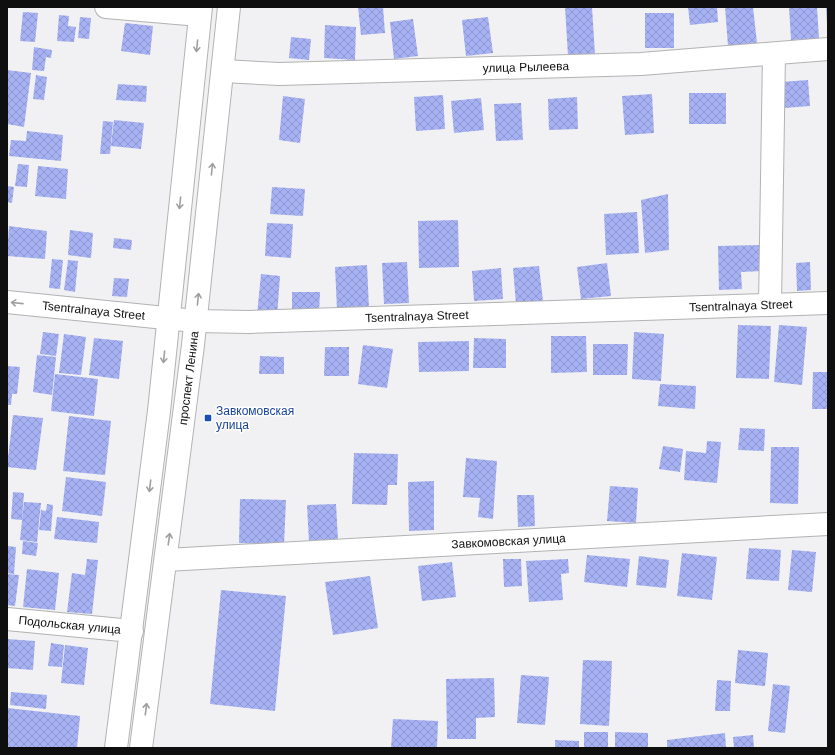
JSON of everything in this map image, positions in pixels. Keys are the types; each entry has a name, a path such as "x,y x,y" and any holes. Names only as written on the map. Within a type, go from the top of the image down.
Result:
{"street":[{"path":"106,7 200,11 159,411 116,748"},
{"name":"проспект Ленина","path":"141,748 166,560 195,321 229,7"},
{"name":"улица Рылеева","path":"223,71 279,74 641,64 828,49"},
{"path":"770,306 774,54"},
{"name":"Tsentralnaya Street","path":"7,302 195,321 257,322 828,303"},
{"name":"Завкомовская улица","path":"166,560 828,524"},
{"name":"Подольская улица","path":"7,619 132,631"}],"building":[{"path":"358,7 383,7 385,33 361,35"},
{"path":"565,7 592,7 595,55 568,56"},
{"path":"688,7 717,7 718,22 690,25"},
{"path":"725,7 753,7 757,43 728,46"},
{"path":"789,7 817,7 819,39 791,40"},
{"path":"826,7 828,7 828,24 827,24"},
{"path":"23,12 38,13 35,42 20,41"},
{"path":"645,13 674,13 674,48 645,48"},
{"path":"59,15 69,16 68,26 76,27 74,42 57,41"},
{"path":"80,17 91,18 89,39 78,38"},
{"path":"488,17 493,53 466,56 462,20"},
{"path":"413,19 418,56 394,59 390,22"},
{"path":"125,23 153,26 150,55 121,51"},
{"path":"325,25 356,27 355,60 324,58"},
{"path":"291,37 311,39 309,60 289,58"},
{"path":"34,47 52,50 51,58 46,57 44,71 32,70"},
{"path":"7,70 31,73 24,127 7,124"},
{"path":"36,75 47,77 44,100 33,99"},
{"path":"808,80 810,106 784,108 781,82"},
{"path":"118,84 147,86 146,102 116,100"},
{"path":"689,93 726,93 726,124 689,124"},
{"path":"652,94 654,133 625,135 622,96"},
{"path":"443,95 445,129 416,131 414,97"},
{"path":"283,96 305,99 300,143 279,140"},
{"path":"577,97 578,129 549,130 548,99"},
{"path":"481,98 484,130 454,133 451,101"},
{"path":"521,103 523,140 496,141 494,104"},
{"path":"114,120 144,123 141,149 111,146"},
{"path":"103,121 113,122 110,154 100,154"},
{"path":"27,131 63,135 61,161 9,156 11,140 26,141"},
{"path":"18,164 29,165 27,187 15,186"},
{"path":"38,166 68,169 66,199 35,196"},
{"path":"7,186 14,187 12,203 7,202"},
{"path":"272,187 305,189 303,216 270,214"},
{"path":"668,194 669,250 645,253 641,200"},
{"path":"637,212 639,253 606,255 604,214"},
{"path":"458,220 459,267 419,268 418,221"},
{"path":"267,223 293,224 291,258 265,256"},
{"path":"9,226 47,231 45,259 7,256"},
{"path":"70,230 93,233 91,258 68,255"},
{"path":"114,238 132,240 131,250 113,248"},
{"path":"761,245 762,271 741,272 742,289 719,290 718,246"},
{"path":"52,259 63,260 60,289 49,288"},
{"path":"68,260 78,261 75,292 64,290"},
{"path":"407,262 409,303 384,304 382,263"},
{"path":"810,262 811,290 797,291 796,263"},
{"path":"607,263 611,296 581,299 577,267"},
{"path":"367,265 369,308 337,309 335,267"},
{"path":"539,266 543,301 516,304 513,268"},
{"path":"501,268 503,299 474,301 472,271"},
{"path":"261,274 280,276 277,317 257,315"},
{"path":"114,278 129,279 127,297 112,296"},
{"path":"292,292 320,292 319,313 292,313"},
{"path":"738,325 771,326 769,379 736,378"},
{"path":"779,325 807,327 802,385 774,382"},
{"path":"43,332 59,334 56,356 40,354"},
{"path":"634,332 664,334 661,381 632,379"},
{"path":"64,334 86,337 81,375 59,373"},
{"path":"551,336 586,336 587,372 551,373"},
{"path":"94,338 123,341 119,379 89,375"},
{"path":"474,338 506,339 506,368 473,368"},
{"path":"469,341 469,371 419,372 418,342"},
{"path":"593,344 628,344 627,375 593,375"},
{"path":"363,345 393,349 387,388 358,384"},
{"path":"325,347 349,347 349,376 324,376"},
{"path":"37,355 56,357 52,395 33,392"},
{"path":"260,356 284,357 284,374 259,374"},
{"path":"7,366 20,367 17,394 12,394 11,405 7,405"},
{"path":"813,372 828,372 828,409 812,409"},
{"path":"55,374 98,379 94,416 51,411"},
{"path":"660,384 696,386 695,409 658,406"},
{"path":"13,415 43,418 36,470 7,467"},
{"path":"69,416 111,421 105,475 63,471"},
{"path":"740,428 765,429 764,451 738,450"},
{"path":"707,441 721,442 717,483 684,480 686,451 706,453"},
{"path":"663,446 683,449 680,472 659,469"},
{"path":"771,447 799,447 798,504 770,503"},
{"path":"354,453 398,454 397,485 388,485 387,505 352,504"},
{"path":"466,458 497,461 493,519 478,517 480,498 463,497"},
{"path":"66,477 106,482 102,516 62,511"},
{"path":"434,481 434,530 409,531 408,482"},
{"path":"610,486 638,488 636,523 607,521"},
{"path":"13,492 24,493 22,520 11,519"},
{"path":"517,495 534,495 535,526 518,527"},
{"path":"240,499 286,500 284,545 239,543"},
{"path":"24,502 41,503 37,542 20,540"},
{"path":"47,504 53,505 51,531 39,530 41,510 46,511"},
{"path":"336,504 338,540 309,542 307,505"},
{"path":"57,517 99,522 97,543 54,539"},
{"path":"23,541 38,543 36,556 22,554"},
{"path":"7,546 16,547 14,574 7,573"},
{"path":"749,548 781,550 779,581 746,579"},
{"path":"792,550 816,552 812,592 788,590"},
{"path":"682,553 717,557 712,600 677,596"},
{"path":"587,555 630,559 627,587 584,582"},
{"path":"639,556 669,560 666,588 636,585"},
{"path":"87,559 98,560 92,614 67,612 72,573 85,575"},
{"path":"503,559 521,559 522,586 504,587"},
{"path":"568,559 569,573 561,574 563,600 529,602 526,561"},
{"path":"452,562 456,597 422,601 418,566"},
{"path":"27,569 59,573 55,610 23,607"},
{"path":"7,574 19,575 15,606 7,605"},
{"path":"370,576 378,628 333,635 325,582"},
{"path":"221,590 286,596 275,711 210,704"},
{"path":"7,639 35,641 33,670 7,668"},
{"path":"51,643 64,645 62,667 48,666"},
{"path":"65,645 88,648 84,685 61,683"},
{"path":"738,650 768,653 765,686 735,683"},
{"path":"583,660 612,661 609,726 580,724"},
{"path":"521,675 549,677 545,725 517,723"},
{"path":"494,678 495,717 476,718 476,739 447,739 446,679"},
{"path":"717,680 731,681 730,711 715,711"},
{"path":"773,684 790,686 785,733 768,731"},
{"path":"11,692 47,695 46,709 10,705"},
{"path":"7,708 80,716 77,748 7,748"},
{"path":"393,719 438,721 437,748 391,748"},
{"path":"584,732 608,732 608,748 584,748"},
{"path":"615,732 648,733 648,748 615,748"},
{"path":"725,733 726,748 667,748 667,740"},
{"path":"753,735 754,748 734,748 733,737"},
{"path":"555,740 579,741 579,748 555,748"}],"place":[{"name":"Завкомовская улица","path":"208,418"}]}
